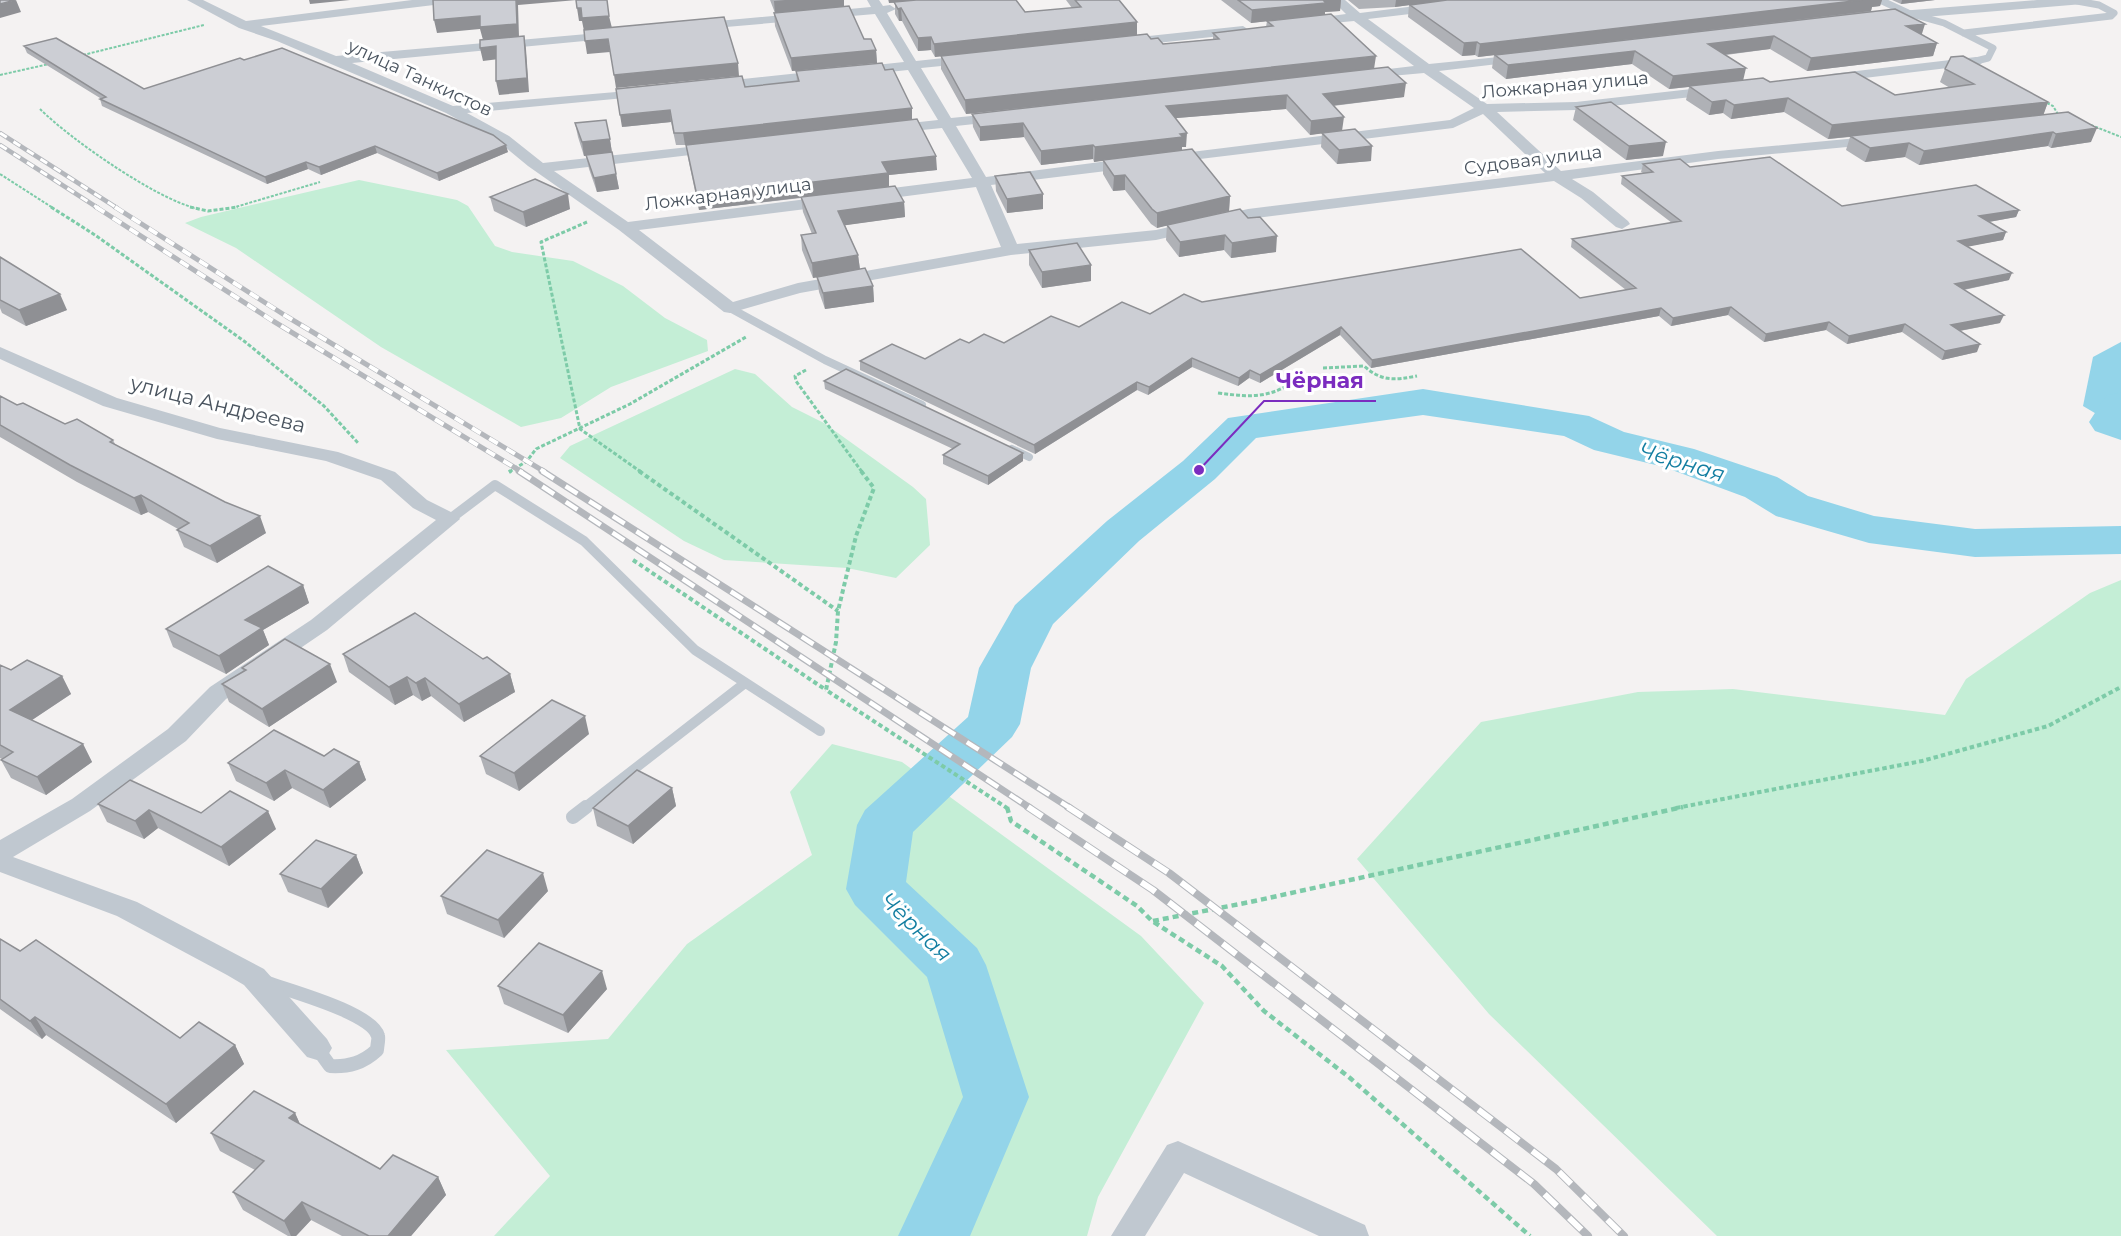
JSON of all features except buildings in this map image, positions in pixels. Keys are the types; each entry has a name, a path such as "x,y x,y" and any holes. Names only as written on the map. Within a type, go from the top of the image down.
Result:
{"street":[{"name":"улица Танкистов","path":"193,0 244,25 451,110 504,139 540,168 626,227 730,308"},
{"path":"244,25 442,0"},
{"path":"1338,0 1358,18 1484,108 1557,176 1587,195 1622,224"},
{"path":"1291,24 1358,18 1494,0"},
{"path":"1861,18 2083,0"},
{"path":"876,5 981,182 1011,250"},
{"path":"678,28 876,5 903,8"},
{"path":"1113,44 1255,28"},
{"path":"333,60 630,33"},
{"path":"1347,78 1532,56"},
{"path":"697,87 983,58"},
{"path":"1813,80 1976,61"},
{"name":"Ложкарная улица","path":"626,227 1453,124 1484,108 1576,106 1730,89"},
{"path":"451,110 661,91"},
{"path":"873,131 1014,116"},
{"name":"Судовая улица","path":"730,308 798,288 1011,250 1156,235 1248,214 1718,155 1889,139"},
{"path":"540,168 730,147"},
{"name":"улица Андреева","path":"0,352 110,402 217,433 331,456 388,476 420,504 450,519"},
{"path":"0,852 81,805 177,735 218,693 319,625 450,519"},
{"path":"0,862 127,909 254,977 318,1048"},
{"path":"1127,1236 1178,1155 1353,1236"}],"lane":[{"path":"1880,0 1908,13 1944,23 1993,48 1988,58 1976,61"},
{"path":"2077,1 2109,9 2114,13 2111,16"},
{"path":"1964,33 2121,15"},
{"path":"730,308 825,360 926,407"},
{"path":"998,442 1029,457"},
{"path":"450,519 495,485 584,541 695,650 820,731"},
{"path":"573,817 745,683"},
{"path":"254,977 355,1015 370,1025 378,1036 377,1050 365,1062 346,1068 330,1066 318,1048"}],"path":[{"path":"82,56 230,18"},
{"path":"0,75 52,63"},
{"path":"2042,100 2053,106 2062,120"},
{"path":"40,109 52,122 156,191 194,208 209,211 235,207 320,182"},
{"path":"2086,123 2121,137"},
{"path":"0,174 95,235 244,341 324,406 388,476"},
{"path":"606,214 541,242 580,429 838,611"},
{"path":"495,485 514,468 527,461 536,449 630,404 765,326"},
{"path":"825,360 795,376 796,381 874,488 856,536 838,611 836,642 826,690"},
{"path":"1323,368 1364,366 1377,379 1387,381 1417,376"},
{"path":"1218,393 1251,397 1278,394 1304,375"},
{"path":"630,558 826,690 1007,807 1011,821 1137,906 1152,921 1222,966 1264,1011 1350,1078 1530,1236"},
{"path":"1152,921 1250,902 1728,797 1922,761 2048,726 2121,687"}],"green space":[{"path":"359,180 457,200 468,206 495,246 512,252 573,261 623,286 665,318 707,340 708,351 611,387 561,418 521,427 381,347 236,248 185,223 201,217"},
{"path":"735,369 755,374 792,407 824,423 913,487 926,499 930,545 896,578 847,568 724,560 684,541 560,458 570,446"},
{"path":"2121,580 2121,1236 1717,1236 1489,1014 1357,859 1481,722 1638,692 1733,689 1945,715 1966,679 2090,593"},
{"path":"832,744 902,762 1141,936 1204,1003 1098,1197 1087,1236 494,1236 550,1176 446,1050 608,1039 687,944 812,855 790,792"}],"water":[{"path":"2121,342 2121,422 2110,422 2083,406 2093,357"}],"waterway":[{"name":"Чёрная","path":"934,1236 996,1097 955,965 876,889 885,825 993,724 1005,668 1032,616 1123,531 1199,470 1243,427 1423,402 1574,425 1609,441 1679,458 1761,487 1792,506 1869,529 1975,543 2121,540"},
{"name":"Чёрная","path":"2121,405 2110,422 2121,427"}],"railway":[{"path":"0,133 117,208"},
{"path":"0,145 98,208"},
{"path":"96,207 273,321 522,472"},
{"path":"115,207 286,316 545,472"},
{"path":"519,471 1030,808"},
{"path":"542,471 1070,808"},
{"path":"1028,807 1153,890 1534,1184 1588,1236"},
{"path":"1068,807 1169,873 1556,1169 1624,1236"}],"place":[{"name":"Чёрная","path":"1199,470"}]}
